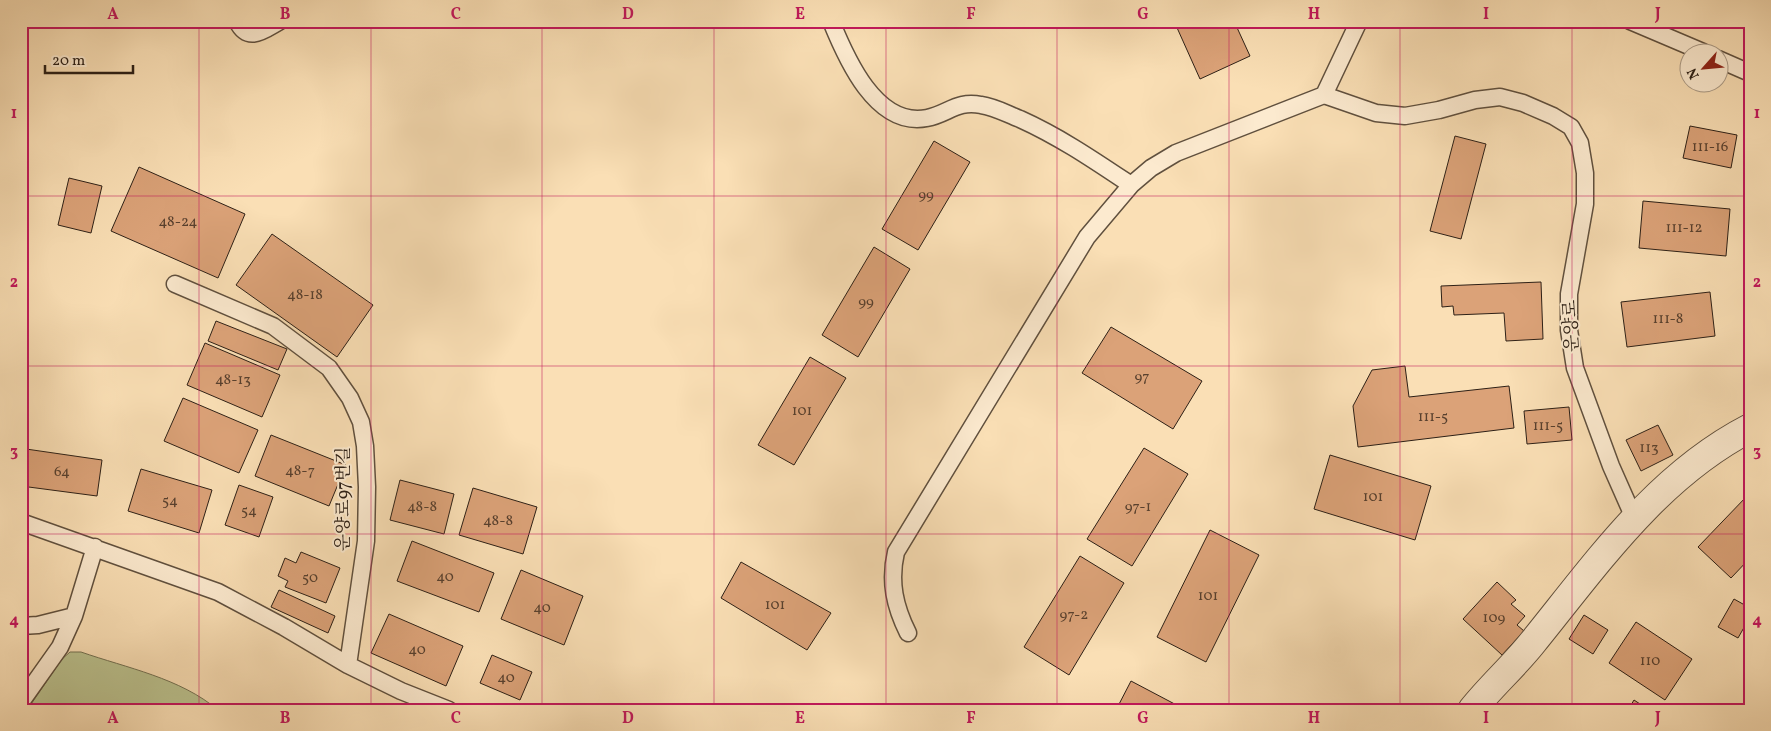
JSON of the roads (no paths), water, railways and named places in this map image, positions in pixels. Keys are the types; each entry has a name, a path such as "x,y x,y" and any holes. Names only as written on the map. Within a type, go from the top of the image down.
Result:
{"street":[{"path":"1472,710 1532,644 1634,518 1698,460 1725,440 1750,428"}],"lane":[{"path":"237,21 241,29 249,34 258,34 280,21"},
{"path":"831,21 845,56 856,75 888,110 908,118 927,118 956,106 967,104 980,104 996,108 1076,148 1131,185"},
{"path":"908,633 898,614 893,587 892,570 896,552 1087,237 1131,185 1151,168 1176,153 1324,95 1359,21"},
{"path":"1630,21 1679,42"},
{"path":"1728,63 1750,73"},
{"name":"운양로","path":"1324,95 1376,113 1405,116 1439,110 1475,100 1500,97 1523,103 1553,116 1571,127 1580,143 1585,173 1585,204 1569,294 1569,330 1575,368 1611,466 1634,518"},
{"name":"운양로97번길","path":"175,284 273,326 329,368 350,398 360,422 364,438 367,487 366,541 348,665"},
{"path":"21,522 218,592 284,626 348,665 401,691 449,710"},
{"path":"21,702 60,648 74,616 95,548"},
{"path":"21,626 38,625 74,616"}]}
